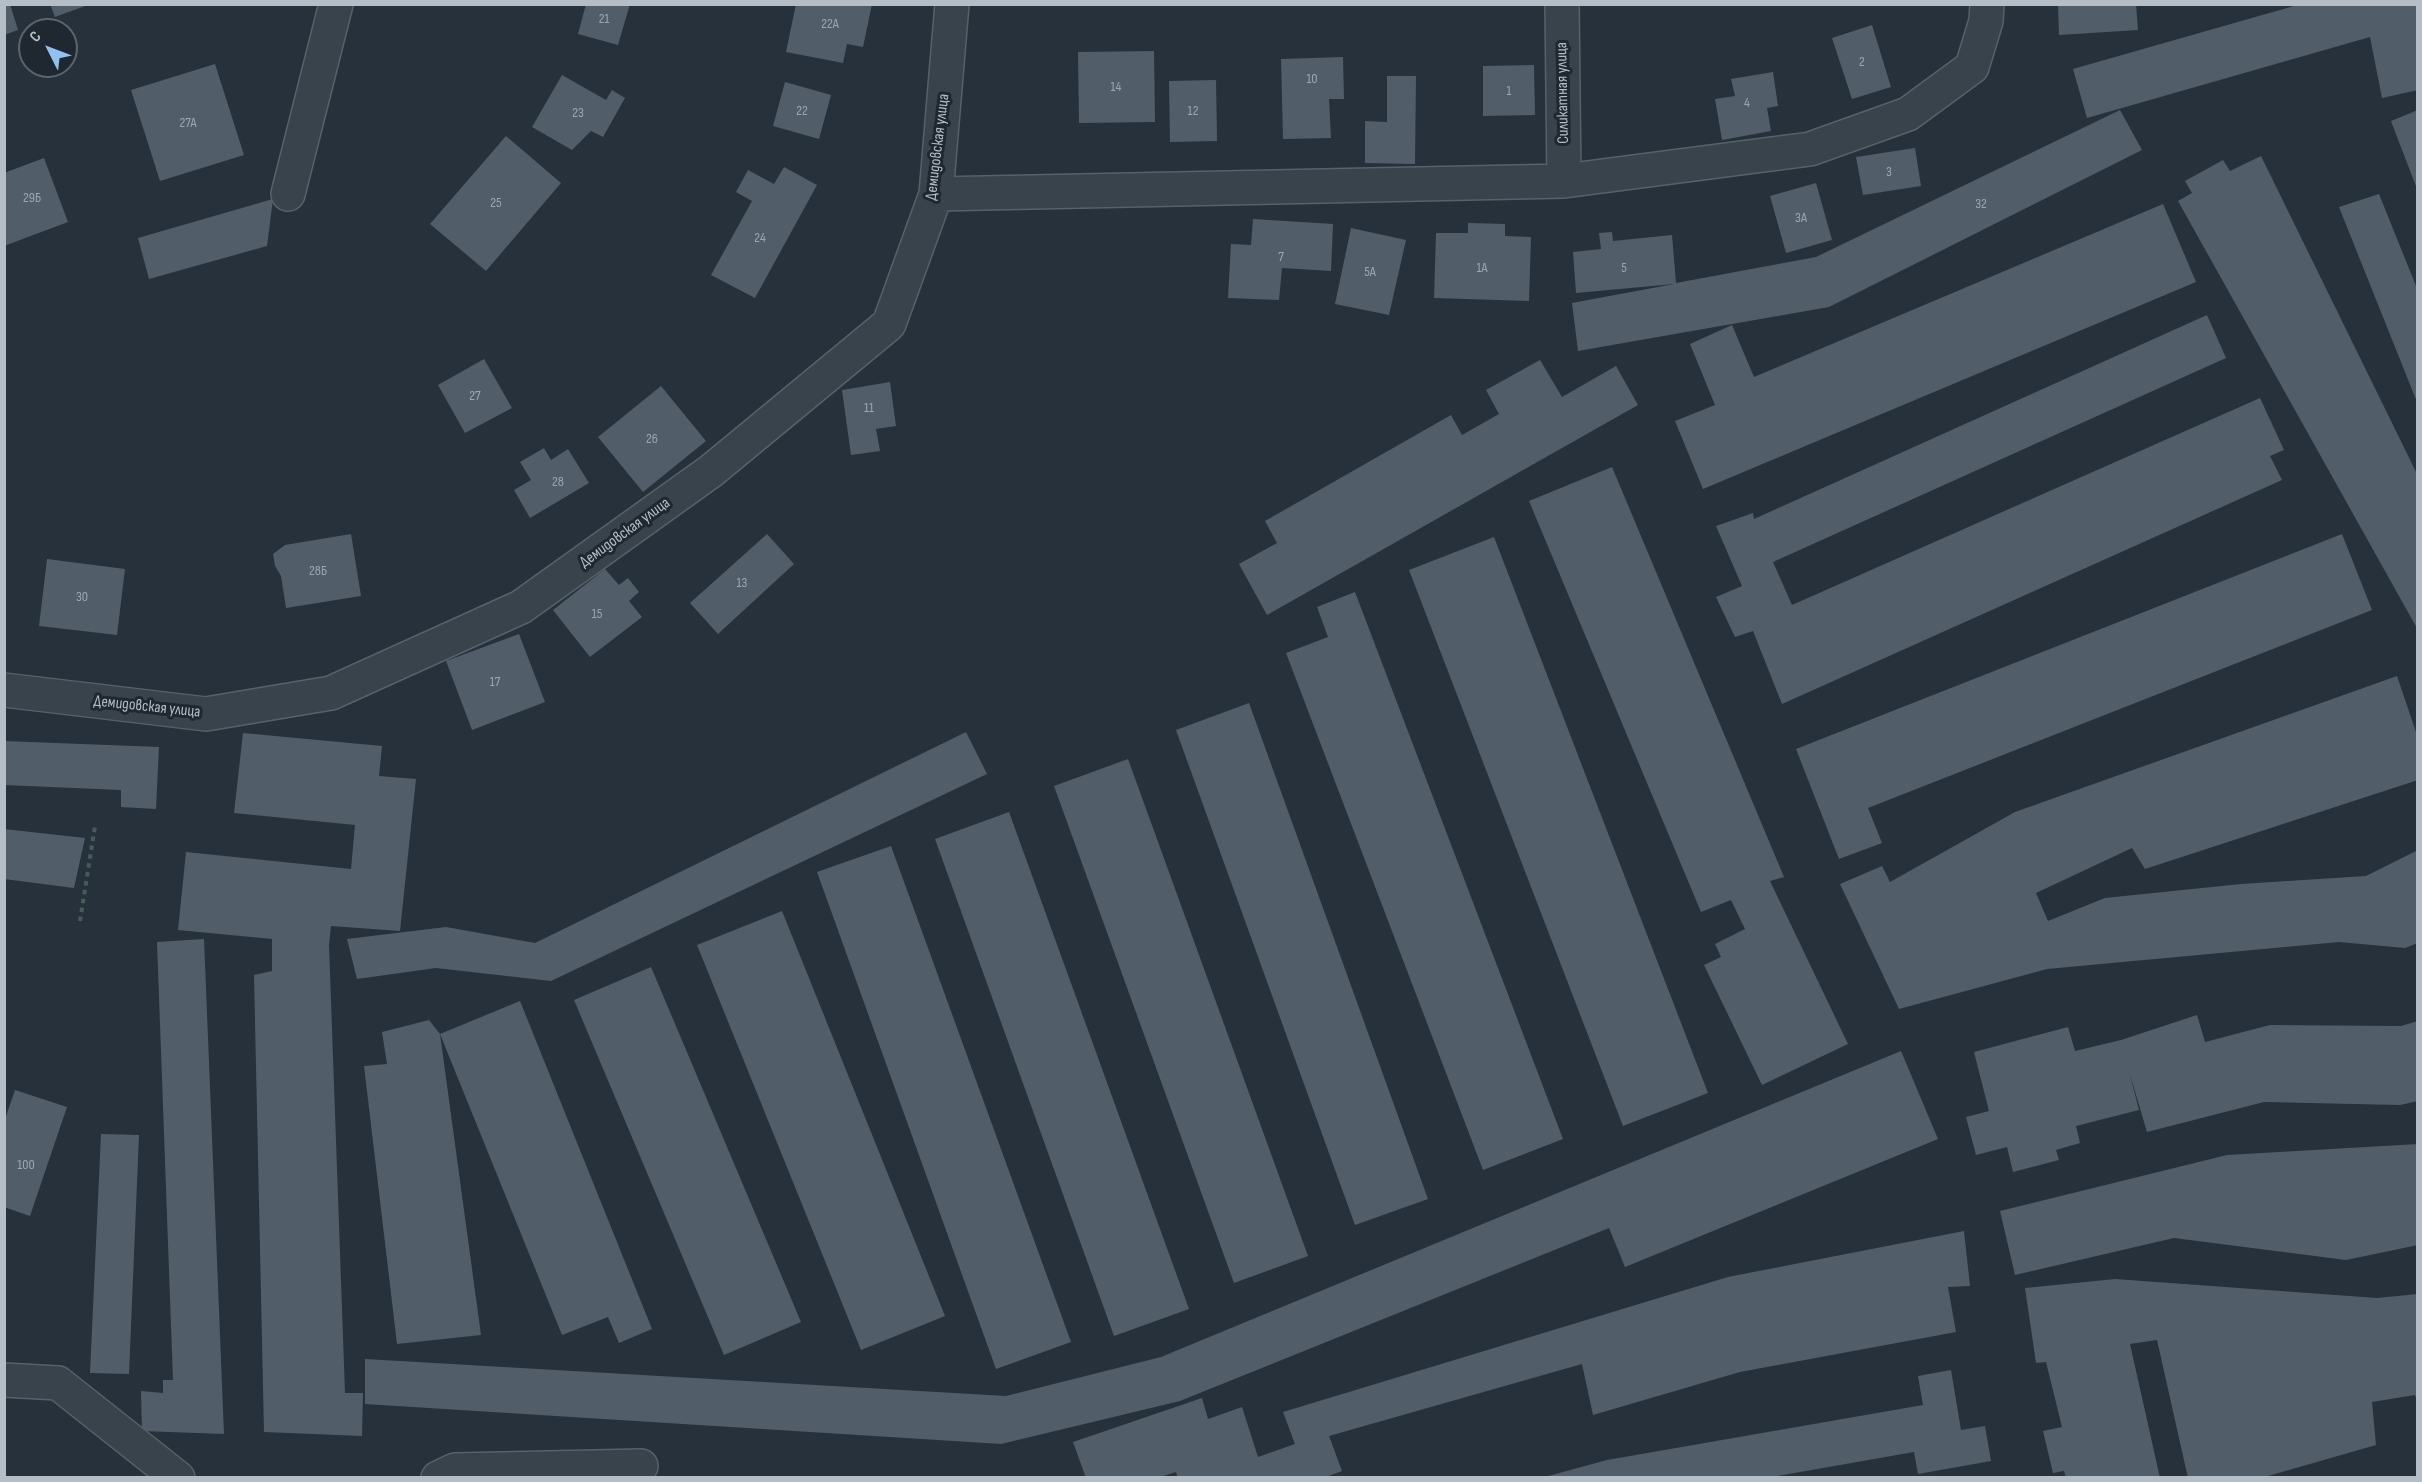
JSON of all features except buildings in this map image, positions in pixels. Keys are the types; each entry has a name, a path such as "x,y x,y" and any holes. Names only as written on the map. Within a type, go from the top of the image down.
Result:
{"street":[{"path":"288,194 336,4"},
{"name":"Демидовская улица","path":"4,690 206,714 331,693 521,607 711,471 889,324 936,194 952,4"},
{"name":"Силикатная улица","path":"1562,4 1564,181"},
{"path":"936,194 1564,181 1810,149 1908,114 1972,67 1986,13"},
{"path":"4,1380 58,1383 178,1478"},
{"path":"438,1478 455,1470 641,1466"}],"path":[{"path":"80,921 95,826"}]}
